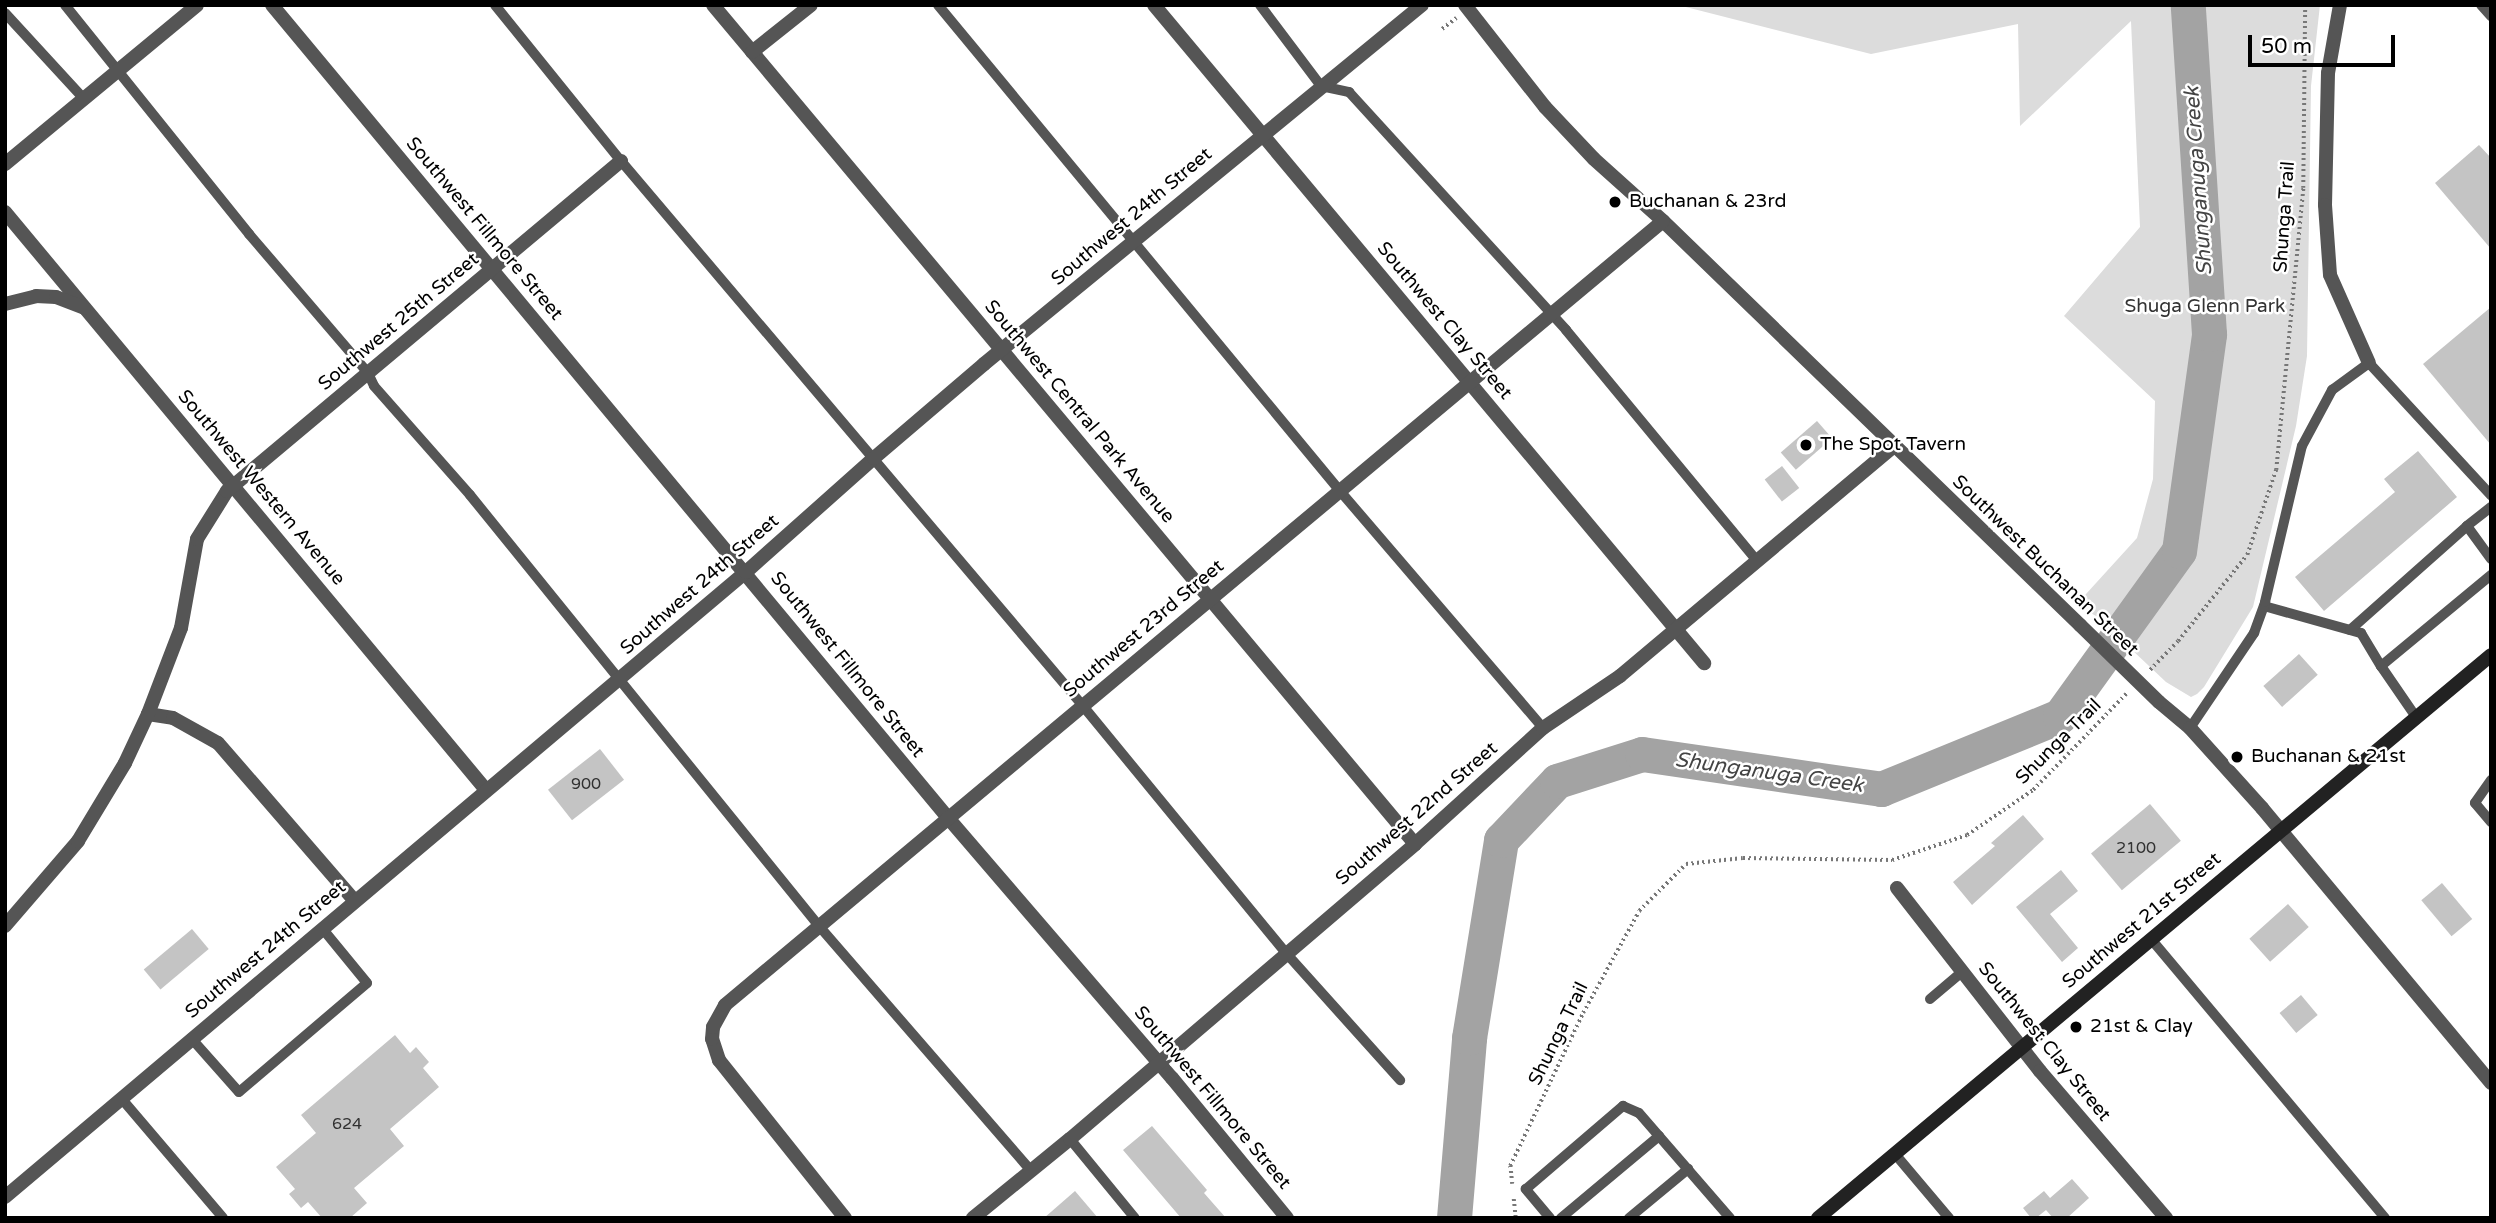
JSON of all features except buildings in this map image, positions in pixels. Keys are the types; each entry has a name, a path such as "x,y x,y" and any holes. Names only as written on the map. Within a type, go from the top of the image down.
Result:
{"main road":[{"name":"Southwest 21st Street","path":"1818,1218 2491,655"}],"street":[{"path":"5,164 197,5"},
{"name":"Southwest Fillmore Street","path":"272,5 949,819 1158,1062 1287,1218"},
{"name":"Southwest Central Park Avenue","path":"713,5 1415,844"},
{"path":"752,52 811,5"},
{"name":"Southwest Clay Street","path":"1154,5 1704,663"},
{"name":"Southwest 24th Street","path":"5,1196 619,680 1001,351 1422,5"},
{"name":"Southwest Buchanan Street","path":"1465,5 1545,107 1594,159 1663,220 1893,447 2159,702 2190,728 2281,830 2491,1083"},
{"path":"2340,5 2328,73 2325,205 2329,264 2330,275 2369,363"},
{"name":"Southwest 25th Street","path":"5,926 79,841 104,802 148,713 181,628 197,539 220,500 233,485 621,161"},
{"name":"Southwest Western Avenue","path":"5,212 486,790"},
{"name":"Southwest 23rd Street","path":"845,1218 719,1060 713,1046 713,1027 725,1005 1663,220"},
{"path":"5,304 36,296 56,297 88,310"},
{"name":"Southwest 22nd Street","path":"973,1218 1070,1139 1415,844 1543,728 1620,676 1893,447"},
{"path":"148,713 173,718 218,743 354,900"},
{"name":"Southwest Clay Street","path":"1897,888 2021,1047 2166,1218"}],"lane":[{"path":"65,5 249,234 368,373 374,386 470,495 819,926 1031,1171"},
{"path":"495,5 621,161 1083,706 1286,953 1401,1080"},
{"path":"938,5 1340,491 1543,728"},
{"path":"1260,5 1321,86 1349,92 1550,312 1758,562"},
{"path":"2482,5 2491,16"},
{"path":"5,13 84,99"},
{"path":"2190,728 2254,633 2264,606 2302,446 2332,390 2369,363 2491,495"},
{"path":"2350,630 2491,507"},
{"path":"2467,526 2491,559"},
{"path":"2381,666 2491,575"},
{"path":"2264,606 2361,633 2416,718"},
{"path":"2491,780 2474,803 2491,822"},
{"path":"191,1038 239,1092 250,1083 367,983 322,928"},
{"path":"2151,939 2385,1218"},
{"path":"1930,999 1962,972"},
{"path":"121,1098 223,1218"},
{"path":"1550,1218 1526,1189 1623,1106 1639,1113 1730,1218"},
{"path":"1561,1218 1659,1136"},
{"path":"1070,1139 1135,1218"},
{"path":"1895,1154 1949,1218"},
{"path":"1629,1218 1688,1169"}],"path":[{"name":"Shunga Trail","path":"2149,671 2178,641 2247,555 2276,470 2303,188 2305,5"},
{"name":"Shunga Trail","path":"1516,1218 1510,1166 1583,1013 1639,911 1686,864 1743,858 1892,860 1967,835 2033,790 2130,691"}],"green space":[{"name":"Shuga Glenn Park","path":"1678,5 2320,5 2311,86 2307,356 2296,426 2253,607 2197,694 2191,697 2166,682 2096,616 2076,605 2137,538 2153,479 2155,401 2064,316 2140,227 2131,21 2020,126 2018,24 1871,54"}],"waterway":[{"name":"Shunganuga Creek","path":"1454,1218 1469,1038 1501,840 1557,781 1642,754 1881,789 2060,716 2179,551 2209,334 2188,5"}],"place":[{"name":"Buchanan & 23rd","path":"1615,202"},
{"name":"The Spot Tavern","path":"1806,445"},
{"name":"Buchanan & 21st","path":"2237,757"},
{"name":"21st & Clay","path":"2076,1027"}]}
